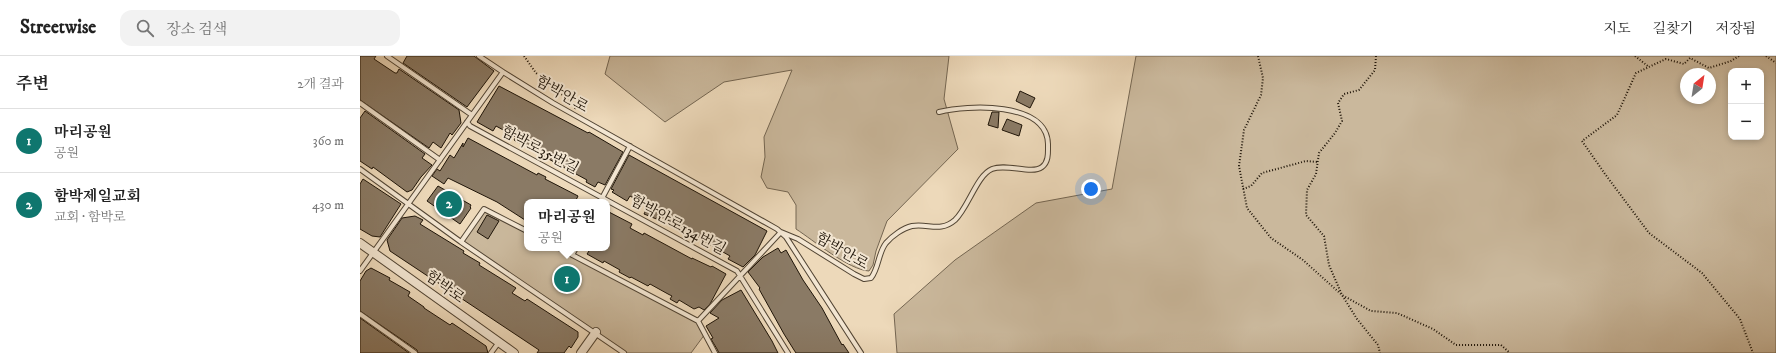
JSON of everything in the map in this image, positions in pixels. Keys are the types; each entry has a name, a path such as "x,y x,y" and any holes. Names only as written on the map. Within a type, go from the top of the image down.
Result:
{"street":[{"name":"함박로","path":"360,243 514,353"},
{"path":"581,353 596,332"}],"lane":[{"path":"387,56 472,115"},
{"name":"함박안로","path":"479,56 502,72 572,114 781,232 786,237 861,353"},
{"path":"360,272 502,72"},
{"path":"360,103 440,160"},
{"name":"함박안로","path":"781,232 798,240 859,277 864,279 871,278 876,272 881,252 886,242 898,232 912,226 934,228 947,226 956,218 981,178 990,170 1000,166 1036,170 1043,166 1048,156 1048,141 1045,130 1035,120 1020,113 1002,109 967,107 939,112"},
{"name":"함박로35번길","path":"467,122 470,126 599,199"},
{"path":"602,199 630,146"},
{"path":"360,169 461,242 596,332 624,353"},
{"name":"함박안로134번길","path":"610,205 737,271 740,275"},
{"path":"461,242 484,209 524,229"},
{"path":"698,321 781,232"},
{"path":"565,251 698,321 715,353"},
{"path":"572,255 574,251"},
{"path":"740,275 788,353"},
{"path":"360,314 415,353"},
{"path":"491,353 499,342"}],"path":[{"path":"524,56 536,73 576,106 572,114"},
{"path":"1258,56 1263,78 1261,95 1244,130 1240,166 1247,208 1271,238 1303,260 1342,295 1370,311 1397,313 1433,329 1456,345 1501,345 1510,353"},
{"path":"1376,56 1375,70 1359,90 1344,94 1338,103 1342,120 1335,133 1319,153 1316,174 1307,190 1306,215 1324,236 1329,265 1342,295 1357,319 1378,345 1380,353"},
{"path":"1635,56 1649,67"},
{"path":"1739,56 1730,61 1709,68 1690,58 1684,64 1666,59 1636,73 1617,115 1582,141 1649,233 1702,273 1740,319 1753,353"},
{"path":"1766,56 1776,63"},
{"path":"1243,189 1250,186 1262,173 1306,161 1318,162"}],"shaded area":[{"path":"610,56 949,56 944,99 958,149 887,221 876,251 873,265 869,271 861,269 842,260 796,229 796,205 788,192 767,188 761,177 765,157 764,137 792,70 724,82 665,122 605,74"},
{"path":"1136,56 1776,56 1776,353 897,353 894,314 955,260 1036,203 1112,189"},
{"path":"484,209 524,229 524,251 565,251 698,321 705,334 691,353 624,353 461,242"}],"building":[{"path":"360,56 376,56 374,59 395,73 397,73 399,69 459,110 461,123 452,135 450,133 441,148 433,142 429,148 360,100"},
{"path":"407,56 474,56 494,71 467,107 403,63"},
{"path":"499,86 588,133 589,132 623,152 605,185 598,182 595,187 586,182 587,180 514,140 516,137 496,126 493,131 477,122"},
{"path":"1020,91 1035,98 1030,108 1016,101"},
{"path":"365,111 425,154 422,158 432,165 412,190 407,192 373,167 372,169 360,161 360,118"},
{"path":"992,112 999,112 998,128 988,125"},
{"path":"1007,119 1022,125 1019,136 1002,130"},
{"path":"468,138 537,175 538,173 546,177 545,179 578,196 576,199 524,199 524,219 497,202 448,178 444,184 432,176 437,169 440,171 450,155 454,158 463,143 463,147"},
{"path":"629,155 767,231 755,255 743,267 728,259 730,256 702,240 693,236 692,238 683,233 685,230 673,223 661,217 659,220 644,214 648,206 630,196 627,201 612,192 614,190 611,189"},
{"path":"363,179 401,204 380,237 372,236 360,229 360,184"},
{"path":"438,186 471,205 471,208 460,224 427,201"},
{"path":"610,213 632,224 630,228 643,235 644,233 692,259 711,267 712,266 726,274 710,304 704,310 699,307 694,309 679,300 677,303 670,299 672,296 650,284 648,286 631,277 630,278 619,272 620,270 604,261 603,263 587,254 589,251 610,251"},
{"path":"487,215 499,221 488,239 477,232"},
{"path":"415,216 423,220 420,224 464,251 463,253 480,263 479,265 516,288 512,293 525,301 527,299 578,332 578,337 571,348 569,346 564,353 537,353 539,350 390,251 387,240 402,218"},
{"path":"778,248 781,253 786,250 803,280 822,308 842,345 843,344 849,353 796,353 759,289 760,288 748,272 763,257"},
{"path":"371,268 390,278 389,280 410,292 408,296 424,308 450,325 452,323 486,346 488,353 418,353 417,350 360,311 360,281 366,271"},
{"path":"741,290 778,353 719,353 706,326 719,318 710,313 722,300"},
{"path":"360,318 409,353 360,353"}],"place":[{"name":"함박제일교회","path":"449,204"},
{"name":"마리공원","path":"567,279"}]}
